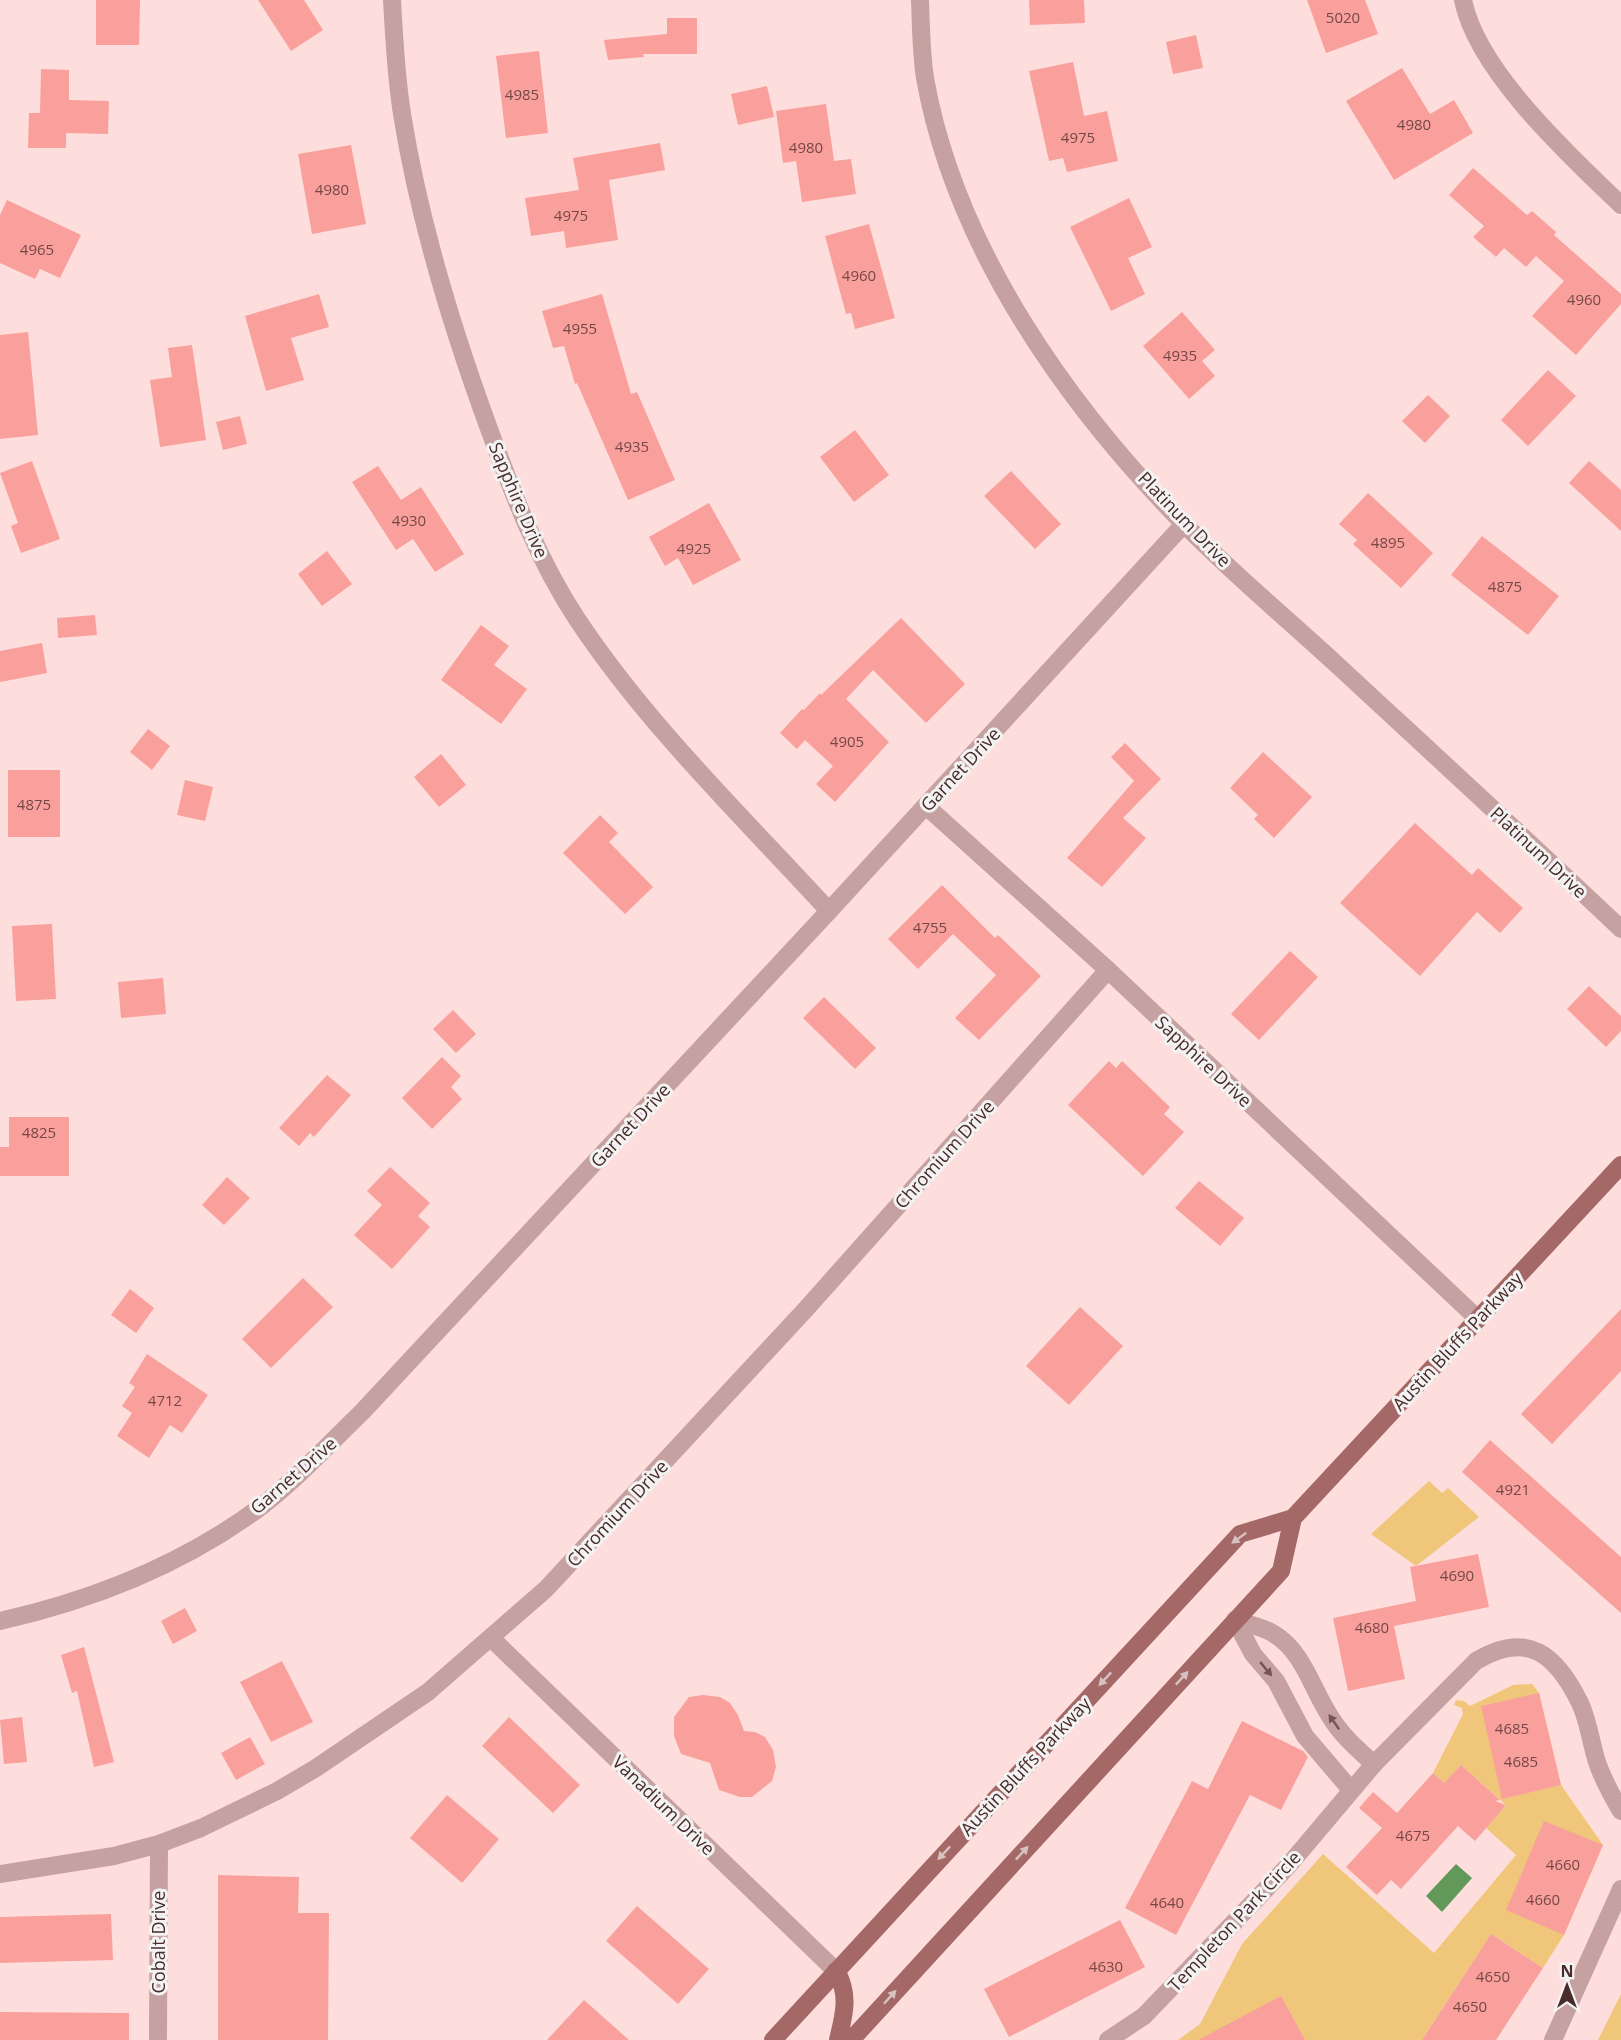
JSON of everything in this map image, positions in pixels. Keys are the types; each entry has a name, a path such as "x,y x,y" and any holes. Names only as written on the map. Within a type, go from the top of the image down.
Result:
{"main road":[{"name":"Austin Bluffs Parkway","path":"851,2040 1281,1570 1293,1518 1621,1165"},
{"name":"Austin Bluffs Parkway","path":"773,2040 1240,1534 1293,1518"},
{"path":"836,1971 843,1983 846,1999 838,2040"}],"street":[{"name":"Sapphire Drive","path":"392,0 402,114 431,246 470,375 525,522 548,569 577,619 621,676 666,733 829,911"},
{"name":"Platinum Drive","path":"920,0 922,46 931,107 953,176 1006,292 1040,351 1080,405 1184,524 1621,929"},
{"path":"1463,0 1480,44 1516,94 1558,145 1621,205"},
{"name":"Garnet Drive","path":"0,1621 82,1599 141,1576 204,1542 263,1505 363,1411 829,911 1184,524"},
{"name":"Sapphire Drive","path":"926,806 1108,970 1478,1319"},
{"name":"Chromium Drive","path":"0,1874 76,1863 159,1844 231,1815 316,1768 428,1692 546,1589 806,1309 1108,970"},
{"path":"1235,1620 1274,1633 1288,1647 1304,1665 1328,1713 1346,1740 1374,1764"},
{"path":"1235,1620 1253,1654 1276,1682 1314,1749 1351,1790"},
{"name":"Vanadium Drive","path":"492,1638 836,1971"},
{"name":"Templeton Park Circle","path":"1108,2040 1144,2016 1288,1866 1374,1764 1476,1661 1496,1649 1517,1646 1536,1650 1555,1664 1580,1704 1598,1766 1621,1811"},
{"name":"Cobalt Drive","path":"158,2040 159,1844"},
{"path":"1553,2040 1621,1889"}],"shaded area":[{"path":"1429,1481 1442,1493 1448,1488 1479,1517 1416,1566 1371,1534"},
{"path":"1532,1684 1539,1693 1561,1785 1603,1845 1564,1935 1543,1968 1491,1934 1422,2040 1178,2040 1200,2024 1242,1944 1323,1854 1434,1953 1516,1855 1486,1828 1506,1805 1461,1765 1444,1783 1433,1773 1463,1714 1462,1708 1454,1705 1456,1700 1464,1701 1470,1706 1513,1685"},
{"path":"1456,1864 1472,1878 1442,1912 1426,1896"},
{"path":"1621,1994 1621,2040 1598,2040"}],"building":[{"path":"96,0 140,0 139,45 96,45"},
{"path":"258,0 304,0 323,30 291,51"},
{"path":"1029,0 1084,0 1085,23 1030,25"},
{"path":"1307,0 1365,0 1378,34 1326,53"},
{"path":"667,18 697,18 697,54 643,54 644,57 608,60 604,40 667,34"},
{"path":"1196,35 1203,68 1173,74 1166,42"},
{"path":"539,51 548,133 506,138 496,56"},
{"path":"1073,62 1084,116 1107,111 1118,161 1067,172 1063,158 1049,161 1029,71"},
{"path":"1402,68 1430,114 1454,100 1473,133 1394,180 1346,101"},
{"path":"41,69 69,70 69,100 109,101 108,134 66,133 66,148 28,148 29,113 40,113"},
{"path":"767,86 774,117 738,125 731,94"},
{"path":"826,104 834,161 851,159 856,194 802,202 796,161 783,163 776,111"},
{"path":"660,143 665,170 609,180 618,240 566,248 564,231 531,236 525,198 579,190 573,158"},
{"path":"351,145 366,224 312,234 298,154"},
{"path":"1473,168 1527,215 1532,211 1556,232 1554,235 1621,294 1621,304 1576,355 1532,316 1564,281 1536,256 1526,267 1504,248 1496,257 1473,237 1484,226 1449,195"},
{"path":"1129,198 1152,247 1128,258 1145,294 1111,311 1070,227"},
{"path":"7,200 81,235 60,278 40,269 35,279 0,263 0,215"},
{"path":"869,224 895,318 855,329 851,313 846,314 825,236"},
{"path":"319,294 329,327 291,338 304,380 266,391 245,316"},
{"path":"602,294 631,394 637,392 675,480 628,500 577,383 575,384 564,346 553,348 542,311"},
{"path":"1182,312 1215,350 1202,361 1215,376 1189,399 1143,346"},
{"path":"28,332 38,435 0,439 0,335"},
{"path":"192,345 206,440 160,447 150,380 172,377 168,348"},
{"path":"1548,370 1576,396 1528,446 1501,420"},
{"path":"1428,395 1450,416 1425,443 1402,421"},
{"path":"240,416 247,444 223,450 216,422"},
{"path":"855,430 889,475 854,502 820,457"},
{"path":"32,461 60,539 21,553 11,526 18,523 0,473"},
{"path":"1589,461 1621,490 1621,531 1569,483"},
{"path":"378,466 401,500 421,487 464,554 435,572 413,539 396,550 352,482"},
{"path":"1011,471 1061,524 1035,549 984,496"},
{"path":"1368,493 1433,553 1401,588 1353,544 1357,540 1339,524"},
{"path":"709,503 741,560 693,585 678,558 665,566 649,537"},
{"path":"1482,536 1559,596 1528,635 1451,575"},
{"path":"327,551 352,584 322,606 298,574"},
{"path":"95,615 97,635 58,638 57,618"},
{"path":"901,618 965,684 926,723 873,670 846,699 889,742 835,802 816,784 833,766 805,740 797,749 780,733 802,709 804,710 820,693 821,695"},
{"path":"481,625 509,646 494,665 527,689 501,724 441,680"},
{"path":"42,643 47,673 0,682 0,651"},
{"path":"148,729 170,746 152,770 130,752"},
{"path":"1125,743 1161,779 1123,818 1146,838 1102,887 1067,858 1134,781 1111,757"},
{"path":"1263,752 1312,797 1274,838 1254,819 1258,815 1230,788"},
{"path":"441,754 466,785 439,807 414,777"},
{"path":"8,770 60,770 60,837 8,837"},
{"path":"185,780 213,787 205,821 177,815"},
{"path":"600,815 618,833 609,842 653,887 625,914 563,853"},
{"path":"1415,823 1472,875 1478,868 1523,908 1500,933 1477,912 1420,976 1340,903"},
{"path":"942,885 995,938 998,935 1041,976 979,1040 955,1018 996,975 953,934 918,969 888,939"},
{"path":"52,924 56,999 16,1001 12,926"},
{"path":"1290,951 1318,977 1259,1040 1231,1014"},
{"path":"163,978 166,1014 121,1018 118,982"},
{"path":"1589,986 1621,1016 1621,1031 1606,1047 1567,1009"},
{"path":"824,997 876,1048 855,1069 803,1018"},
{"path":"453,1010 476,1034 456,1053 433,1029"},
{"path":"442,1057 461,1076 451,1087 462,1099 432,1129 402,1098"},
{"path":"1109,1061 1116,1068 1122,1061 1170,1107 1164,1114 1184,1132 1143,1176 1068,1105"},
{"path":"327,1075 351,1095 314,1137 310,1133 299,1146 279,1128"},
{"path":"9,1117 69,1117 69,1176 0,1176 0,1147 9,1147"},
{"path":"390,1167 430,1203 418,1216 430,1227 392,1269 354,1235 382,1205 367,1191"},
{"path":"227,1177 250,1198 224,1225 202,1205"},
{"path":"1199,1181 1244,1218 1220,1246 1175,1208"},
{"path":"303,1278 333,1307 271,1368 242,1339"},
{"path":"130,1289 154,1308 136,1333 111,1315"},
{"path":"1080,1307 1123,1346 1069,1405 1026,1366"},
{"path":"1621,1309 1621,1371 1552,1444 1521,1414"},
{"path":"147,1354 208,1395 182,1433 170,1425 149,1458 117,1436 132,1413 122,1406 135,1387 129,1383"},
{"path":"1490,1440 1621,1557 1621,1613 1462,1472"},
{"path":"1478,1554 1489,1607 1394,1626 1405,1679 1348,1691 1333,1618 1416,1601 1410,1567"},
{"path":"185,1608 197,1631 173,1644 161,1621"},
{"path":"84,1647 114,1762 94,1767 77,1691 72,1693 61,1655"},
{"path":"282,1661 313,1722 271,1742 240,1682"},
{"path":"1539,1693 1561,1785 1502,1799 1481,1706"},
{"path":"703,1695 720,1697 730,1703 744,1731 755,1732 765,1737 773,1750 776,1767 772,1781 752,1797 740,1797 719,1790 710,1763 681,1754 674,1736 674,1717 689,1697"},
{"path":"22,1717 27,1762 4,1764 0,1720"},
{"path":"509,1717 580,1785 553,1813 482,1746"},
{"path":"1242,1721 1303,1751 1308,1757 1281,1810 1250,1795 1176,1935 1125,1908 1192,1781 1208,1789"},
{"path":"250,1737 265,1764 236,1780 221,1753"},
{"path":"1461,1765 1500,1800 1495,1801 1506,1805 1475,1841 1458,1826 1401,1889 1391,1880 1377,1895 1346,1867 1382,1828 1359,1808 1373,1792 1397,1813 1433,1773 1444,1783"},
{"path":"447,1795 499,1839 462,1883 410,1838"},
{"path":"1544,1821 1603,1845 1564,1935 1506,1910"},
{"path":"218,1875 299,1877 298,1913 329,1913 328,2040 218,2040"},
{"path":"637,1906 709,1969 678,2004 606,1941"},
{"path":"111,1914 113,1960 0,1963 0,1917"},
{"path":"1120,1920 1145,1967 1009,2037 984,1989"},
{"path":"1491,1934 1543,1968 1496,2040 1422,2040"},
{"path":"1281,1996 1305,2040 1198,2040"},
{"path":"584,2000 629,2040 547,2040"},
{"path":"0,2012 129,2013 129,2040 0,2040"}]}
